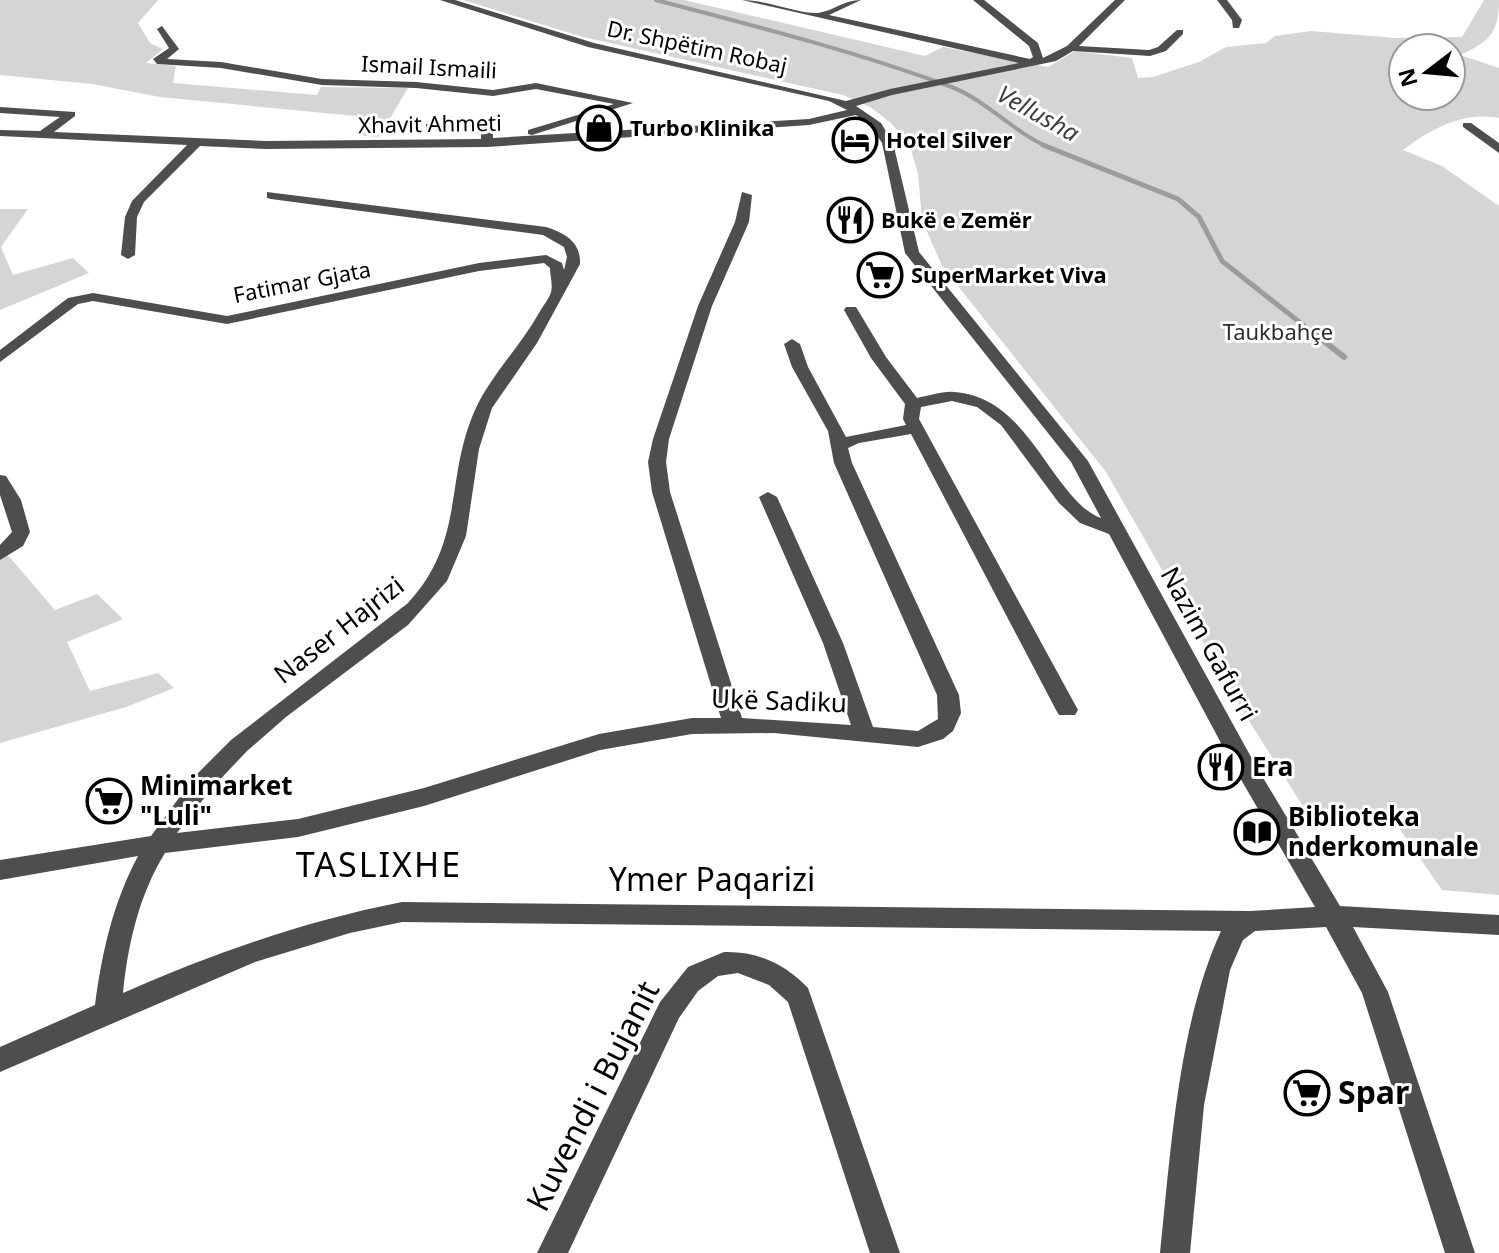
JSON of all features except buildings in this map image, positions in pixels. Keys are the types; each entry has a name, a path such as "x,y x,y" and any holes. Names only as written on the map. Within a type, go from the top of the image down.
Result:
{"street":[{"name":"Dr. Shpëtim Robaj","path":"445,0 592,45 794,88 854,108"},
{"path":"747,0 779,3 819,16 1031,62 1038,58 1034,45 976,1"},
{"path":"819,16 856,0"},
{"path":"1071,48 1120,0"},
{"path":"1222,0 1237,20 1236,26"},
{"name":"Ismail Ismaili","path":"162,29 174,49 156,60 164,62 221,65 322,82 416,85 493,93 536,86 628,103 525,135 523,142"},
{"path":"1071,48 1150,53 1162,49 1180,32"},
{"name":"Xhavit Ahmeti","path":"0,133 196,143 487,144 809,122 930,85 1052,59 1071,48"},
{"name":"Nazim Gafurri","path":"854,108 876,125 890,143 902,222 912,253 1079,461 1113,529 1286,840 1334,916 1375,992 1460,1253"},
{"path":"0,110 71,114 42,135"},
{"path":"1467,125 1499,149"},
{"path":"430,126 479,127 487,130 487,144"},
{"path":"128,255 131,217 138,201 196,143"},
{"name":"Naser Hajrizi","path":"154,845 221,762 259,725 397,624 440,576 459,527 472,448 485,407 572,268 573,249 569,242 546,231 480,219 271,195"},
{"path":"733,723 661,492 657,462 661,439 705,306 742,222 746,195"},
{"name":"Fatimar Gjata","path":"0,357 73,301 93,297 227,320 479,267 546,259 557,266 558,291"},
{"path":"851,310 913,404"},
{"name":"Ukë Sadiku","path":"0,870 154,845 298,828 424,797 599,742 733,723 918,739 936,736 947,727 952,712 948,695 843,463 840,446 792,344"},
{"path":"913,404 948,398 992,409 1011,424 1076,511 1098,527 1113,529"},
{"path":"913,404 910,411 916,428 1067,710"},
{"path":"840,446 854,439 916,428"},
{"path":"0,480 12,500 21,532 16,542 0,554"},
{"path":"768,497 833,643 864,732"},
{"path":"108,1012 109,966 119,926 154,845"},
{"name":"Ymer Paqarizi","path":"0,1060 108,1012 345,921 402,912 1250,921 1334,916 1499,925"},
{"path":"1175,1253 1190,1105 1212,992 1225,948 1233,933 1250,921"},
{"name":"Kuvendi i Bujanit","path":"552,1253 669,1010 697,975 715,965 739,962 762,966 783,978 799,996 885,1253"}],"green space":[{"path":"0,0 158,0 138,23 150,43 163,49 146,63 176,66 173,83 317,95 321,87 408,88 379,137 356,135 366,117 160,97 92,84 0,75"},
{"name":"Taukbahçe","path":"463,0 684,0 925,56 943,47 1048,67 1075,51 1132,58 1138,78 1153,77 1199,62 1226,47 1266,43 1275,36 1311,31 1387,37 1387,112 1467,112 1467,57 1499,68 1499,118 1473,117 1448,124 1403,150 1442,166 1499,206 1499,895 1442,890 1388,812 1311,819 1244,713 1106,472 942,266 922,220 918,173 910,147 891,123 870,107 843,95 583,37"},
{"name":"Taukbahçe","path":"1484,0 1499,0 1494,28 1478,46 1467,52 1465,32"},
{"path":"0,209 28,209 1,247 13,275 73,258 89,273 0,310"},
{"path":"0,546 55,610 97,594 123,619 67,642 90,691 158,673 174,688 126,707 0,743"}],"waterway":[{"name":"Vellusha","path":"656,0 841,50 949,86 975,99 1048,147"},
{"name":"Vellusha","path":"1043,145 1048,147"},
{"name":"Vellusha","path":"1048,147 1178,199 1199,217 1222,261 1312,332"},
{"name":"Vellusha","path":"1310,330 1344,357"}],"place":[{"name":"Turbo Klinika","path":"599,128"},
{"name":"Hotel Silver","path":"855,140"},
{"name":"Bukë e Zemër","path":"850,220"},
{"name":"SuperMarket Viva","path":"880,275"},
{"name":"Era","path":"1221,767"},
{"name":"Minimarket \"Luli\"","path":"109,801"},
{"name":"Biblioteka nderkomunale","path":"1257,832"},
{"name":"Spar","path":"1307,1093"}],"district":[{"name":"TASLIXHE","path":"379,865"}]}
